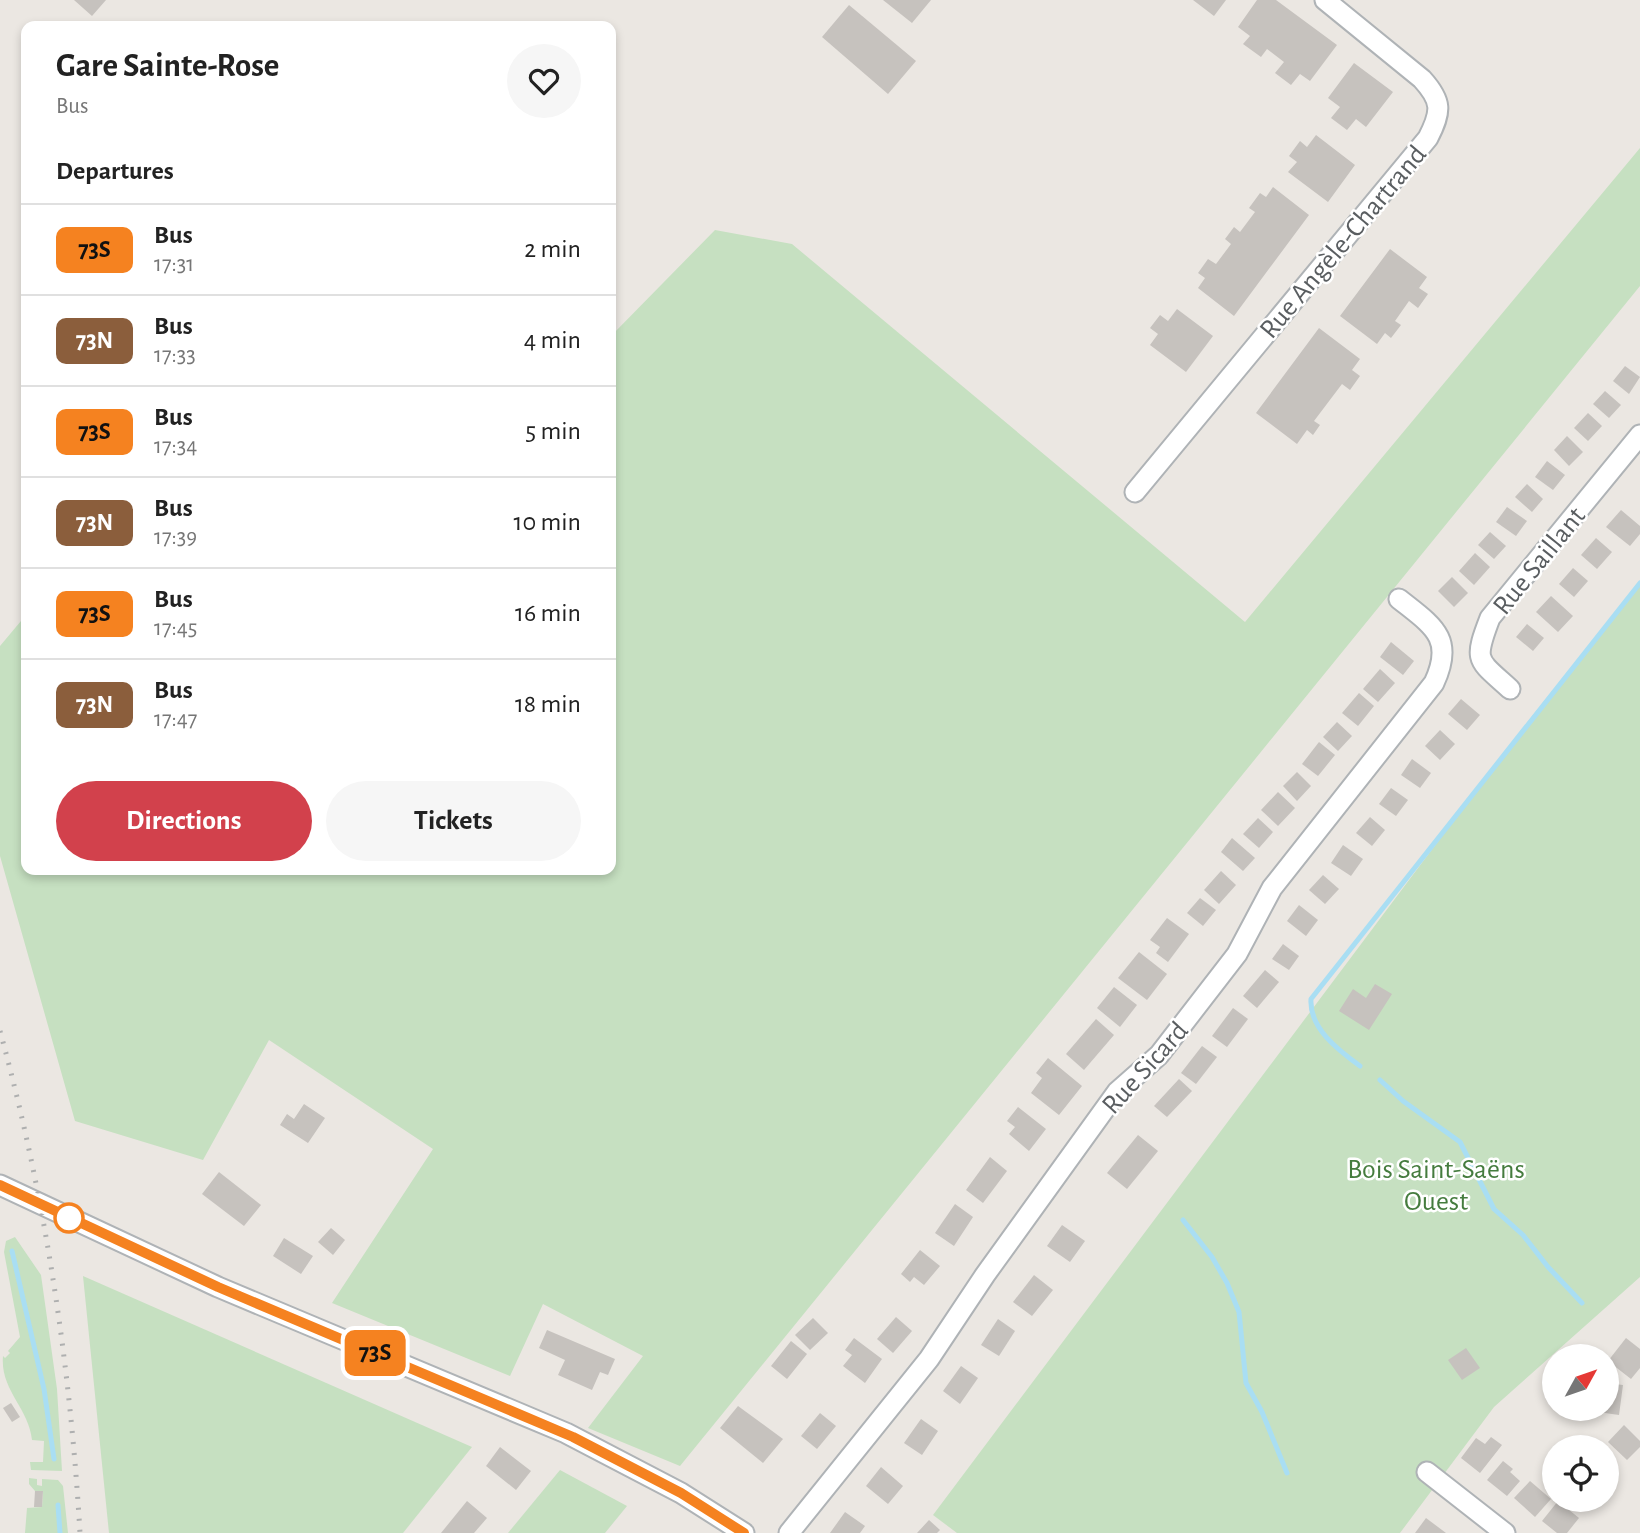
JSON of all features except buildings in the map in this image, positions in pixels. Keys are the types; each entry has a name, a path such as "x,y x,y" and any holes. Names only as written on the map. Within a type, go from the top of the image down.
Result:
{"street":[{"name":"Rue Angèle-Chartrand","path":"1135,492 1428,138 1436,123 1439,106 1436,94 1325,0"},
{"name":"Rue Saillant","path":"1510,690 1483,665 1478,649 1490,618 1640,435"},
{"name":"Rue Sicard","path":"789,1533 929,1359 985,1275 1117,1092 1159,1055 1237,954 1272,888 1434,683 1443,663 1442,642 1427,621 1399,599"},
{"path":"0,1185 218,1287 573,1437 681,1493 744,1533"},
{"path":"1427,1472 1505,1533"}],"green space":[{"path":"1640,148 1640,286 680,1466 588,1428 643,1356 543,1304 510,1376 332,1303 433,1149 269,1040 203,1160 75,1121 0,856 0,646 21,621 21,875 616,875 616,331 715,230 792,244 1245,622"},
{"name":"Bois Saint-Saëns Ouest","path":"1640,581 1640,1277 1565,1344 1542,1344 1542,1364 1494,1407 1400,1533 957,1533 933,1515 1526,724"},
{"path":"15,1237 41,1275 57,1389 62,1471 31,1470 30,1462 43,1462 44,1441 32,1440 26,1418 10,1389 3,1368 3,1356 5,1358 10,1353 8,1351 20,1337 4,1252 6,1241"},
{"path":"83,1276 472,1447 403,1533 109,1533"},
{"path":"560,1470 627,1506 605,1533 508,1533"},
{"path":"29,1478 37,1479 37,1485 42,1486 42,1479 58,1480 63,1486 68,1533 25,1533 27,1508 42,1507 43,1492 35,1491 29,1484"}],"waterway":[{"path":"1360,1066 1334,1045 1320,1029 1312,1010 1311,999 1640,583"},
{"path":"1380,1080 1403,1101 1460,1142 1494,1209 1523,1235 1582,1303"},
{"path":"1183,1220 1212,1257 1239,1312 1246,1383 1262,1412 1287,1473"},
{"path":"12,1251 44,1389 54,1459"},
{"path":"58,1505 60,1533"}],"railway":[{"path":"0,1031 30,1155 53,1280 70,1406 80,1533"}],"bus line":[{"name":"73S","path":"0,1185 218,1287 573,1437 681,1493 744,1533"}]}
